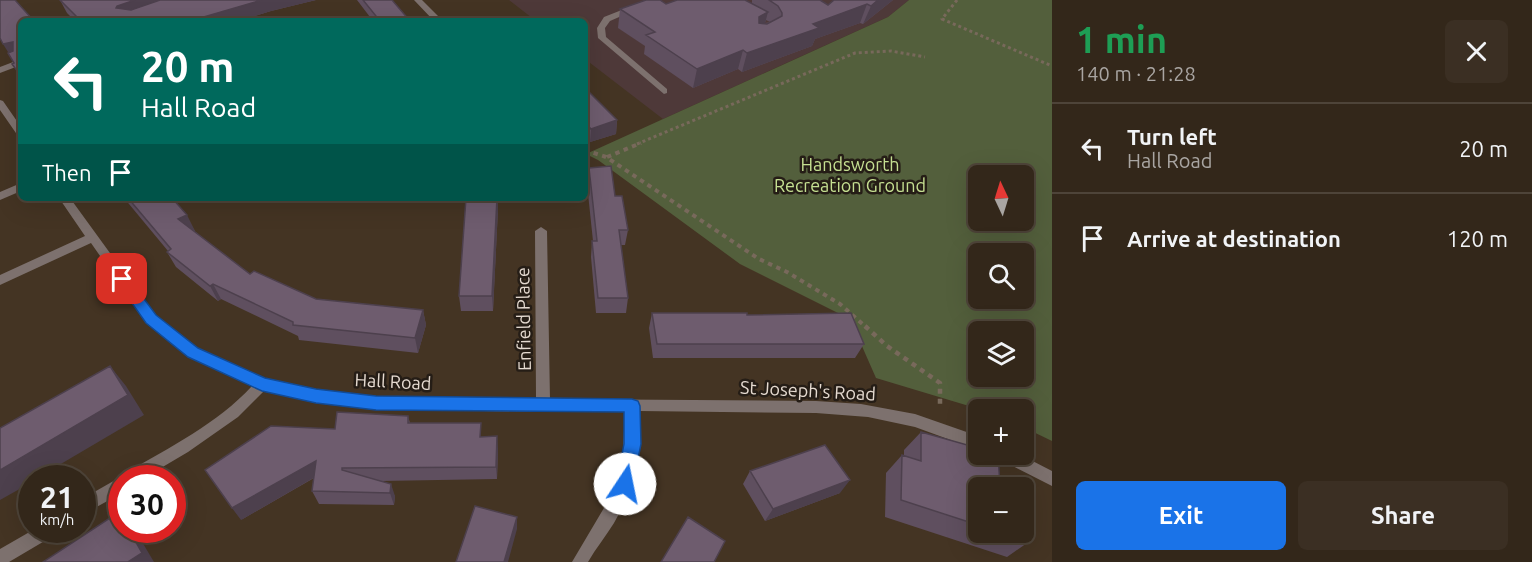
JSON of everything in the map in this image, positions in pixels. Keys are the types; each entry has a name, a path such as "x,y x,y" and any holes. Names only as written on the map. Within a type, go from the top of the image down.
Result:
{"street":[{"path":"418,0 436,18"},
{"path":"654,0 607,19 601,28 602,38 664,91"},
{"path":"0,70 18,63"},
{"path":"0,103 18,130"},
{"path":"0,196 18,188"},
{"name":"Hall Road","path":"66,201 151,319 193,352 262,384 316,396 376,403 632,406"},
{"name":"Enfield Place","path":"540,231 543,406"},
{"path":"0,280 92,238"},
{"path":"152,465 216,426 246,404 262,384"},
{"path":"580,562 609,517 625,484 633,444 632,406"},
{"name":"St Joseph's Road","path":"632,406 816,407 878,412 939,427 968,439"},
{"path":"1025,465 1052,479"},
{"path":"0,558 25,543"}],"path":[{"path":"957,0 942,19 1052,66"},
{"path":"606,158 855,52 891,51 925,57"},
{"path":"588,151 606,158 759,259 787,272 840,304 887,346 940,383 939,427"}],"shaded area":[{"path":"509,0 909,0 888,17 663,119 588,61 588,18 532,18"}],"green space":[{"name":"Handsworth Recreation Ground","path":"909,0 1052,0 1052,441 1034,432 1034,399 968,399 968,406 876,378 850,319 740,264 588,155 888,17"}],"building":[{"path":"0,0 15,0 31,18 18,18 18,72 8,53 13,51 13,42 3,44 0,38"},
{"path":"60,0 135,0 116,8 131,10 160,0 262,0 200,18 78,18"},
{"path":"363,0 392,0 407,18 378,18"},
{"path":"646,0 660,0 666,4 677,0 745,0 768,12 759,17 759,23 767,24 782,16 778,6 769,0 820,0 828,5 834,0 878,0 871,6 867,4 813,24 819,28 747,53 743,50 697,69 646,35 655,32 620,9"},
{"path":"588,91 617,120 591,129 588,126"},
{"path":"611,166 615,196 622,196 628,230 619,230 628,298 598,298 592,241 597,241 589,168"},
{"path":"131,201 175,201 187,215 178,219 250,274 254,271 316,299 423,310 415,338 293,325 293,322 213,284 210,286 167,252 171,249"},
{"path":"466,201 497,201 492,296 459,296"},
{"path":"652,313 747,313 747,315 851,313 864,344 657,344"},
{"path":"110,366 128,395 0,470 0,428"},
{"path":"337,412 408,416 408,423 481,423 480,437 497,436 496,467 342,468 342,470 391,484 390,493 312,491 316,461 232,508 205,470 271,426 335,429"},
{"path":"921,432 968,445 968,465 999,465 999,477 968,477 968,522 901,500 902,455 921,461"},
{"path":"825,445 850,480 773,509 750,471"},
{"path":"475,506 517,517 504,562 456,562"},
{"path":"688,517 725,541 714,562 661,562"},
{"path":"108,519 108,543 136,543 142,553 128,562 43,562 72,543 96,543 96,527"}],"route":[{"path":"122,279 151,319 193,352 262,384 316,396 376,403 632,406 633,444 625,484"}]}
